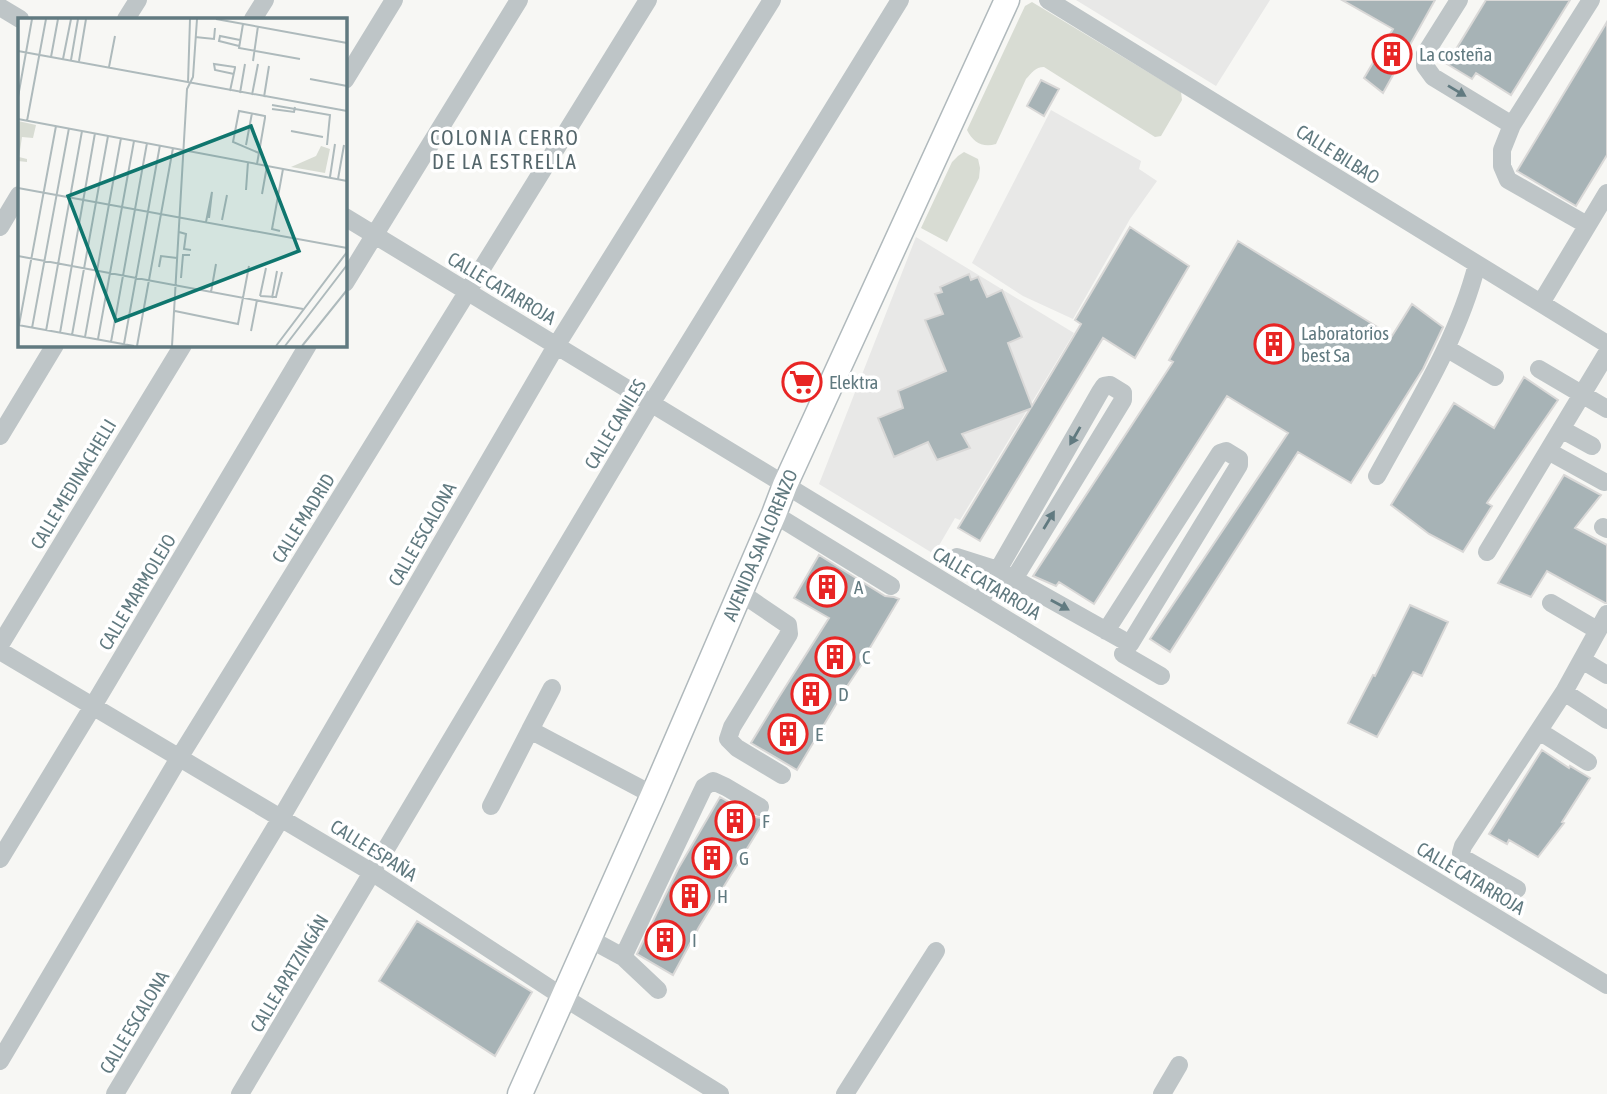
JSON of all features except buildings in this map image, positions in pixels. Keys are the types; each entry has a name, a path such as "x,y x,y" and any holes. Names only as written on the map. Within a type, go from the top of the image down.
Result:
{"main road":[{"name":"AVENIDA SAN LORENZO","path":"520,1094 741,593 785,485 1007,0"}],"street":[{"path":"127,18 138,0"},
{"path":"254,18 264,0"},
{"path":"346,78 394,0"},
{"path":"346,281 519,0"},
{"name":"CALLE MADRID","path":"0,1061 179,758 648,0"},
{"name":"CALLE ESCALONA","path":"116,1094 281,818 556,346 772,0"},
{"name":"CALLE CANILES","path":"373,873 651,404 900,0"},
{"name":"CALLE BILBAO","path":"1048,0 1607,344"},
{"path":"1459,0 1425,54 1425,66 1433,77 1512,125"},
{"path":"1587,225 1508,180 1502,166 1502,150 1512,125 1591,0"},
{"path":"1541,303 1607,193"},
{"path":"0,227 18,197"},
{"name":"CALLE CATARROJA","path":"346,218 1607,985"},
{"path":"1377,476 1446,348 1477,264"},
{"path":"0,436 54,346"},
{"name":"CALLE MEDINACHELLI","path":"0,645 182,346"},
{"name":"CALLE MARMOLEJO","path":"0,859 307,346"},
{"path":"1446,348 1494,377"},
{"path":"1487,552 1607,353"},
{"path":"1539,369 1607,409"},
{"path":"979,603 1100,392 1104,386 1110,385 1123,393 1122,400 1014,579"},
{"path":"1561,429 1592,446"},
{"path":"1106,631 1220,453 1226,451 1240,459 1239,465 1106,680"},
{"path":"1548,451 1604,482"},
{"path":"774,514 891,586"},
{"path":"957,557 998,570 1106,631 1161,677"},
{"path":"741,593 788,625 789,634 732,727 728,739 737,748 782,775"},
{"path":"1517,889 1463,858 1461,853 1462,846 1564,692 1602,622 1551,603"},
{"name":"CALLE ESPAÑA","path":"0,651 373,873 720,1094"},
{"path":"1582,660 1607,675"},
{"path":"491,806 552,688"},
{"path":"1564,692 1607,720"},
{"path":"530,730 653,795"},
{"path":"1539,731 1588,762"},
{"path":"623,957 704,787 713,781 760,807"},
{"name":"CALLE APATZINGÁN","path":"240,1094 373,873"},
{"path":"588,939 623,957 658,990"},
{"path":"845,1094 936,951"},
{"path":"1162,1094 1179,1065"}],"shaded area":[{"path":"1076,0 1270,0 1216,86"},
{"path":"1032,2 1181,92 1182,100 1161,136 1155,137 1041,67 1026,79 996,144 978,143 972,138 967,130 1025,6"},
{"path":"1051,110 1141,161 1139,169 1157,181 1130,219 1073,319 1023,296 972,263"},
{"path":"964,152 978,159 979,178 947,242 921,228 952,162"},
{"path":"916,237 1074,333 960,520 955,518 934,554 819,484"}],"place":[{"name":"La costeña","path":"1392,54"},
{"name":"Laboratorios best Sa","path":"1274,344"},
{"name":"Elektra","path":"802,382"},
{"name":"A","path":"827,587"},
{"name":"C","path":"835,657"},
{"name":"D","path":"811,694"},
{"name":"E","path":"788,734"},
{"name":"F","path":"735,821"},
{"name":"G","path":"712,858"},
{"name":"H","path":"690,896"},
{"name":"I","path":"665,940"}],"district":[{"name":"COLONIA CERRO DE LA ESTRELLA","path":"505,150"}]}
